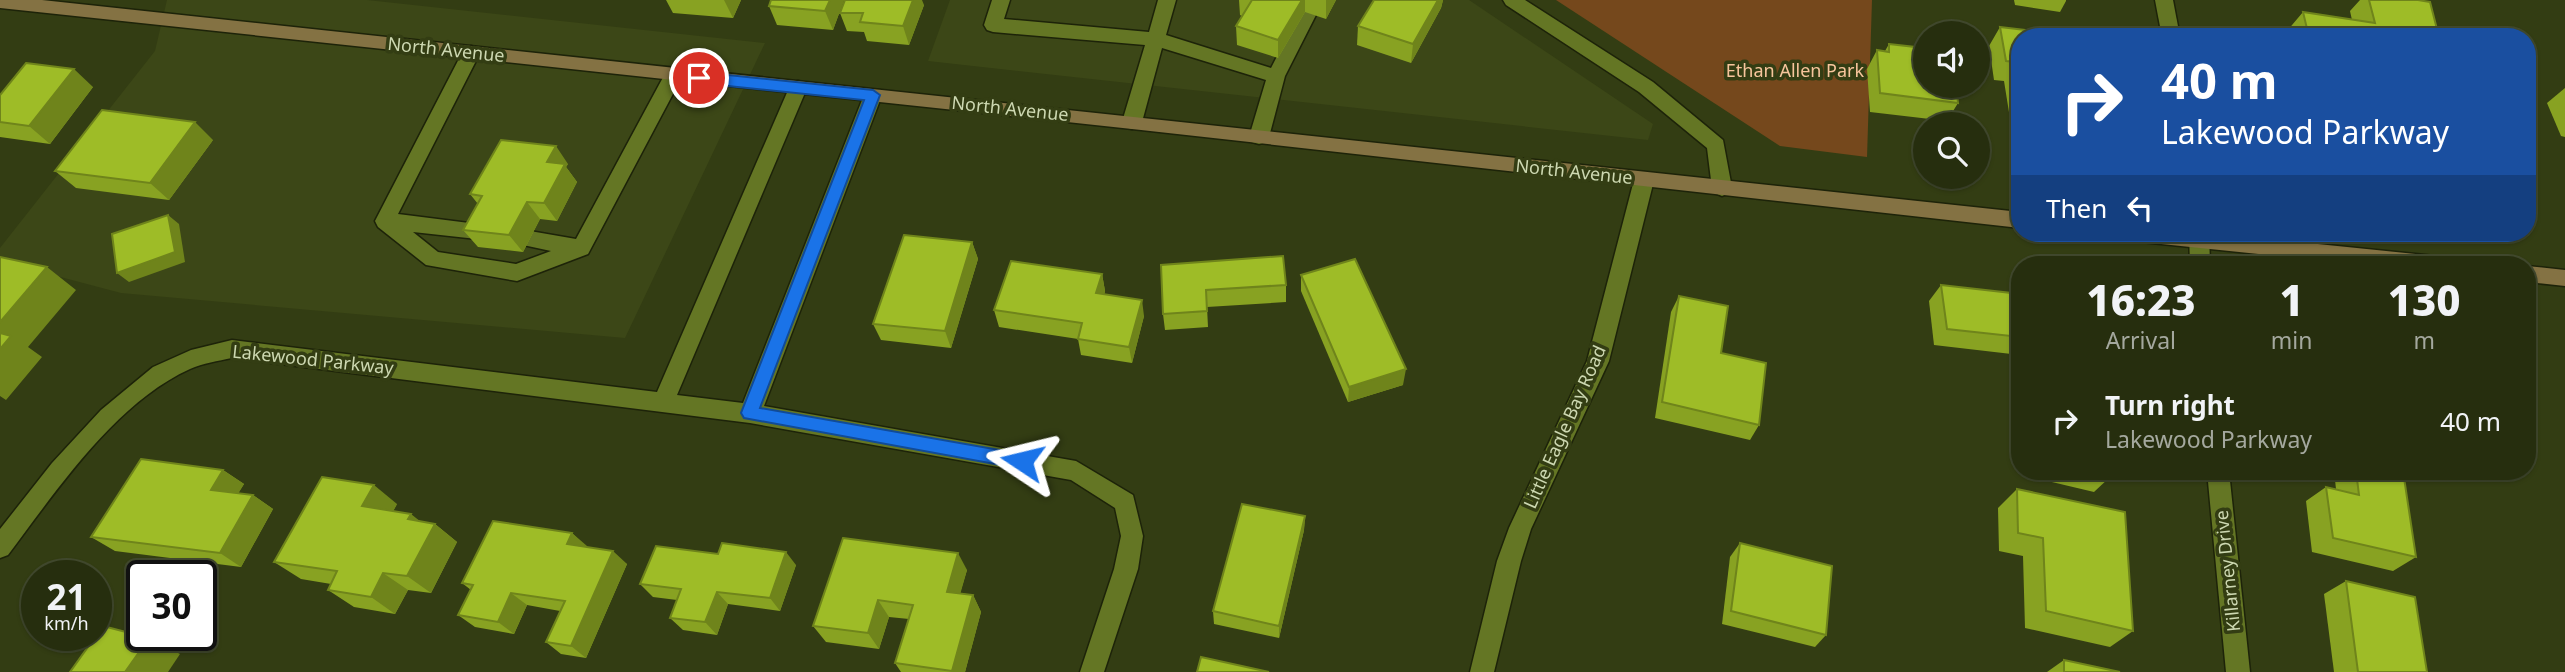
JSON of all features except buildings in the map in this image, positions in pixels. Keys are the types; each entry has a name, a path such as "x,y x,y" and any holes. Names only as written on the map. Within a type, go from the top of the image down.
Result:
{"main road":[{"name":"North Avenue","path":"0,2 1132,122 2011,219"},
{"path":"2244,242 2365,256"},
{"path":"2536,275 2565,278"}],"street":[{"path":"1001,0 993,25 1156,39 1276,76"},
{"path":"1132,122 1167,0"},
{"path":"1512,0 1646,88 1716,145 1722,188"},
{"path":"2164,0 2169,28"},
{"path":"1259,137 1276,76 1308,13"},
{"path":"385,221 471,53"},
{"path":"385,221 433,259 517,273 581,248 674,75"},
{"path":"663,402 798,88"},
{"path":"750,413 873,95"},
{"name":"Little Eagle Bay Road","path":"1482,672 1509,561 1520,528 1598,361 1644,180"},
{"path":"385,221 485,232"},
{"path":"530,239 581,248"},
{"name":"Lakewood Parkway","path":"0,547 110,414 148,383 184,361 232,349 750,413 1076,471 1125,502 1132,536 1126,569 1092,672"},
{"name":"Killarney Drive","path":"2219,480 2238,672"}],"shaded area":[{"path":"167,0 367,0 765,43 625,338 121,293 0,261 0,248 155,51"},
{"path":"950,0 1469,0 1653,124 1648,140 928,61"}],"green space":[{"name":"Ethan Allen Park","path":"1556,0 1872,0 1867,157 1780,146"}],"route":[{"path":"699,78 873,95 750,413 1022,461"}]}
